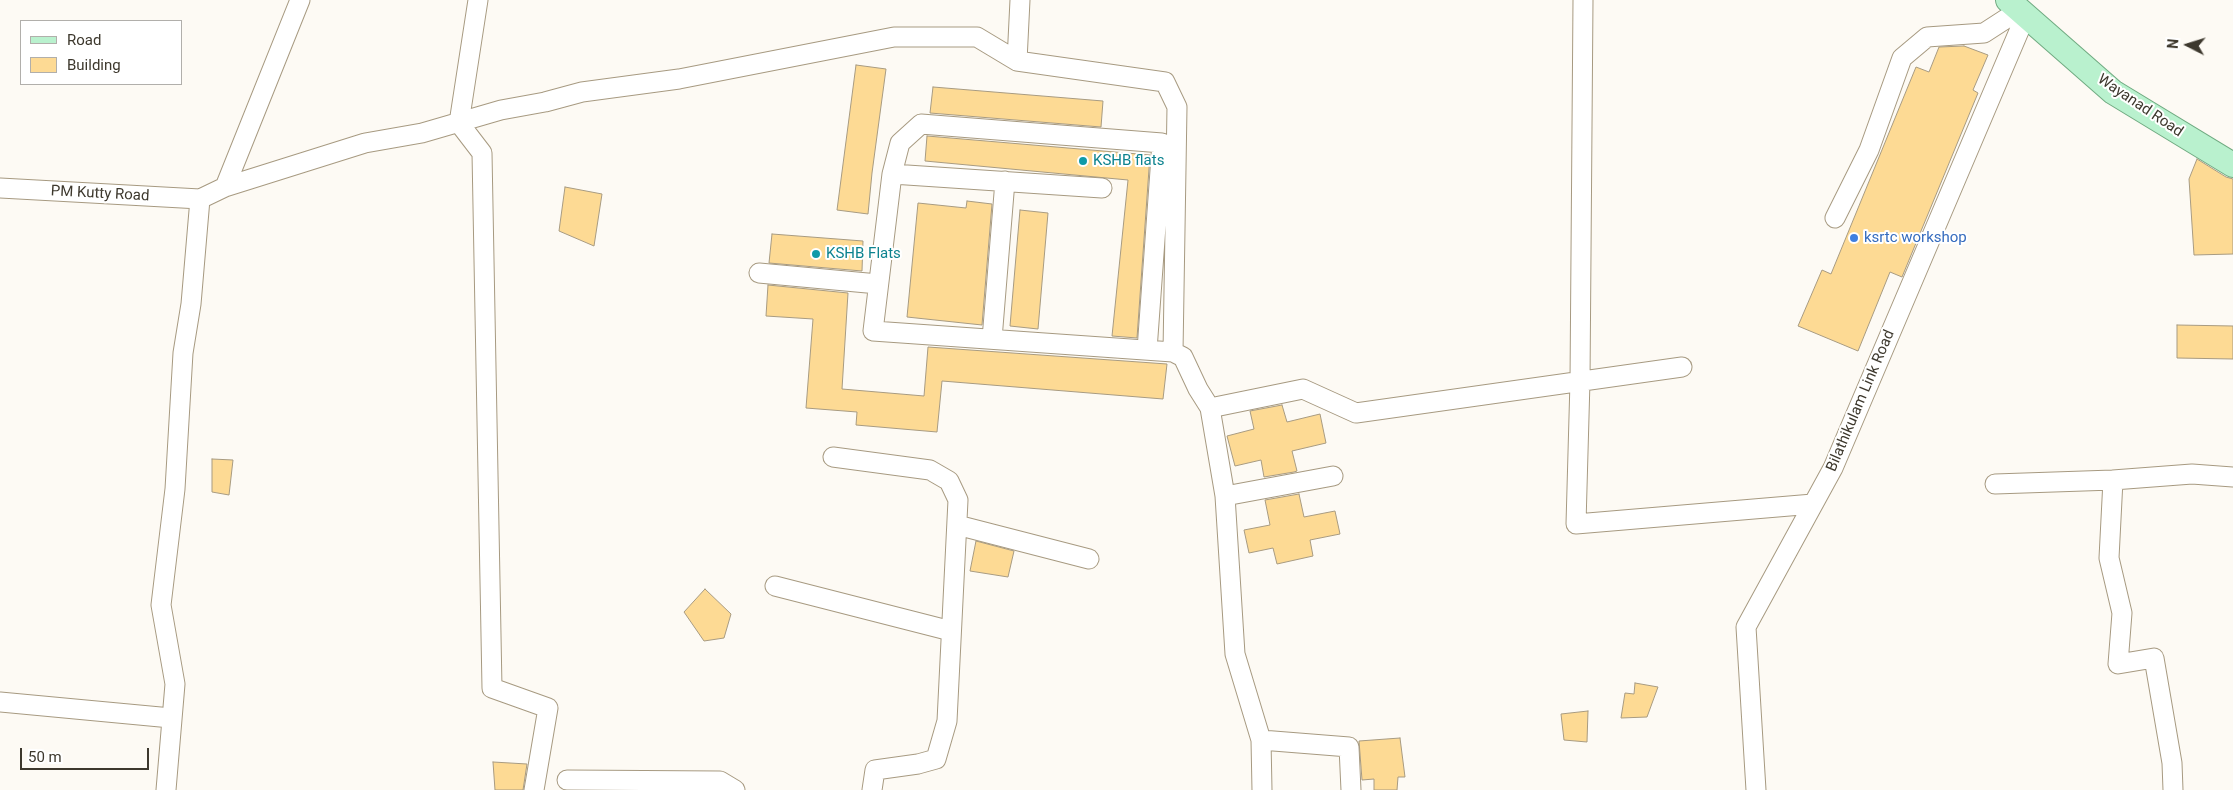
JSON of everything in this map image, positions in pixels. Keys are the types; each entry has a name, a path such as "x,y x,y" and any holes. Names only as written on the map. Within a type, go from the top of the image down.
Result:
{"main road":[{"name":"Wayanad Road","path":"2017,10 2113,92 2233,165"}],"street":[{"path":"225,188 300,0"},
{"path":"478,0 459,123 482,153 492,688 548,708 534,790"},
{"path":"1017,61 1020,0"},
{"path":"1583,0 1580,380 1576,524 1813,504"},
{"path":"1835,218 1869,150 1902,58 1928,37 1984,33 2017,10"},
{"name":"Bilathikulam Link Road","path":"1756,790 1746,627 1833,468 2017,10"},
{"path":"166,790 175,684 162,605 175,489 183,353 191,304 200,199 225,188 365,143 422,133 501,110 545,102 582,92 679,79 894,37 977,36 1017,61 1165,82 1177,107 1173,352"},
{"path":"1147,350 1162,143 921,124 900,143 892,174 873,331 1173,352 1183,357 1198,389 1210,408 1225,496 1235,654 1261,740 1262,790"},
{"path":"892,174 1102,188"},
{"path":"992,339 1005,181"},
{"name":"PM Kutty Road","path":"0,188 200,199"},
{"path":"759,273 878,284"},
{"path":"1210,408 1304,389 1356,413 1682,367"},
{"path":"833,457 930,470 949,482 958,500 947,721 936,759 918,764 875,770 872,790"},
{"path":"1995,484 2113,480 2192,474 2233,477"},
{"path":"1225,496 1333,476"},
{"path":"2113,480 2109,558 2122,613 2118,664 2154,658 2172,763 2173,790"},
{"path":"956,525 1089,560"},
{"path":"775,586 951,631"},
{"path":"0,702 171,718"},
{"path":"1261,740 1349,747 1352,790"},
{"path":"567,780 720,782 735,790"}],"building":[{"path":"1964,46 1988,55 1973,90 1978,93 1902,277 1890,272 1858,351 1798,326 1822,270 1831,274 1916,67 1929,72 1939,47"},
{"path":"856,65 886,69 868,214 837,210"},
{"path":"933,87 1103,101 1101,127 930,113"},
{"path":"927,136 1150,155 1137,338 1112,336 1128,180 925,161"},
{"path":"2197,159 2226,177 2233,179 2233,254 2194,255 2189,179"},
{"path":"565,187 602,194 594,246 559,231"},
{"path":"967,201 992,204 982,325 907,317 918,203 966,208"},
{"path":"1020,210 1048,213 1038,329 1010,326"},
{"name":"KSHB Flats","path":"772,234 863,241 862,271 769,263"},
{"path":"768,285 848,293 842,389 924,396 928,347 1167,364 1163,399 942,381 937,432 856,425 857,412 806,408 813,319 766,316"},
{"path":"2177,325 2233,326 2233,359 2177,358"},
{"path":"1282,405 1287,422 1320,414 1326,443 1292,451 1297,471 1294,472 1264,477 1261,460 1235,466 1227,436 1254,429 1250,411"},
{"path":"212,459 233,460 229,495 212,492"},
{"path":"1299,494 1304,517 1335,511 1340,534 1310,540 1313,556 1277,564 1273,548 1249,553 1244,530 1270,525 1265,500"},
{"path":"976,541 1014,551 1008,577 970,571"},
{"path":"705,589 731,614 724,638 704,641 684,612"},
{"path":"1635,683 1658,687 1647,717 1621,718 1625,693 1634,694"},
{"path":"1588,711 1587,742 1564,740 1561,714"},
{"path":"1400,738 1405,777 1398,777 1397,790 1374,790 1374,779 1362,780 1359,741"},
{"path":"493,762 527,764 523,790 495,790"}],"place":[{"name":"KSHB flats","path":"1083,161"},
{"name":"ksrtc workshop","path":"1854,238"},
{"name":"KSHB Flats","path":"816,254"}]}
